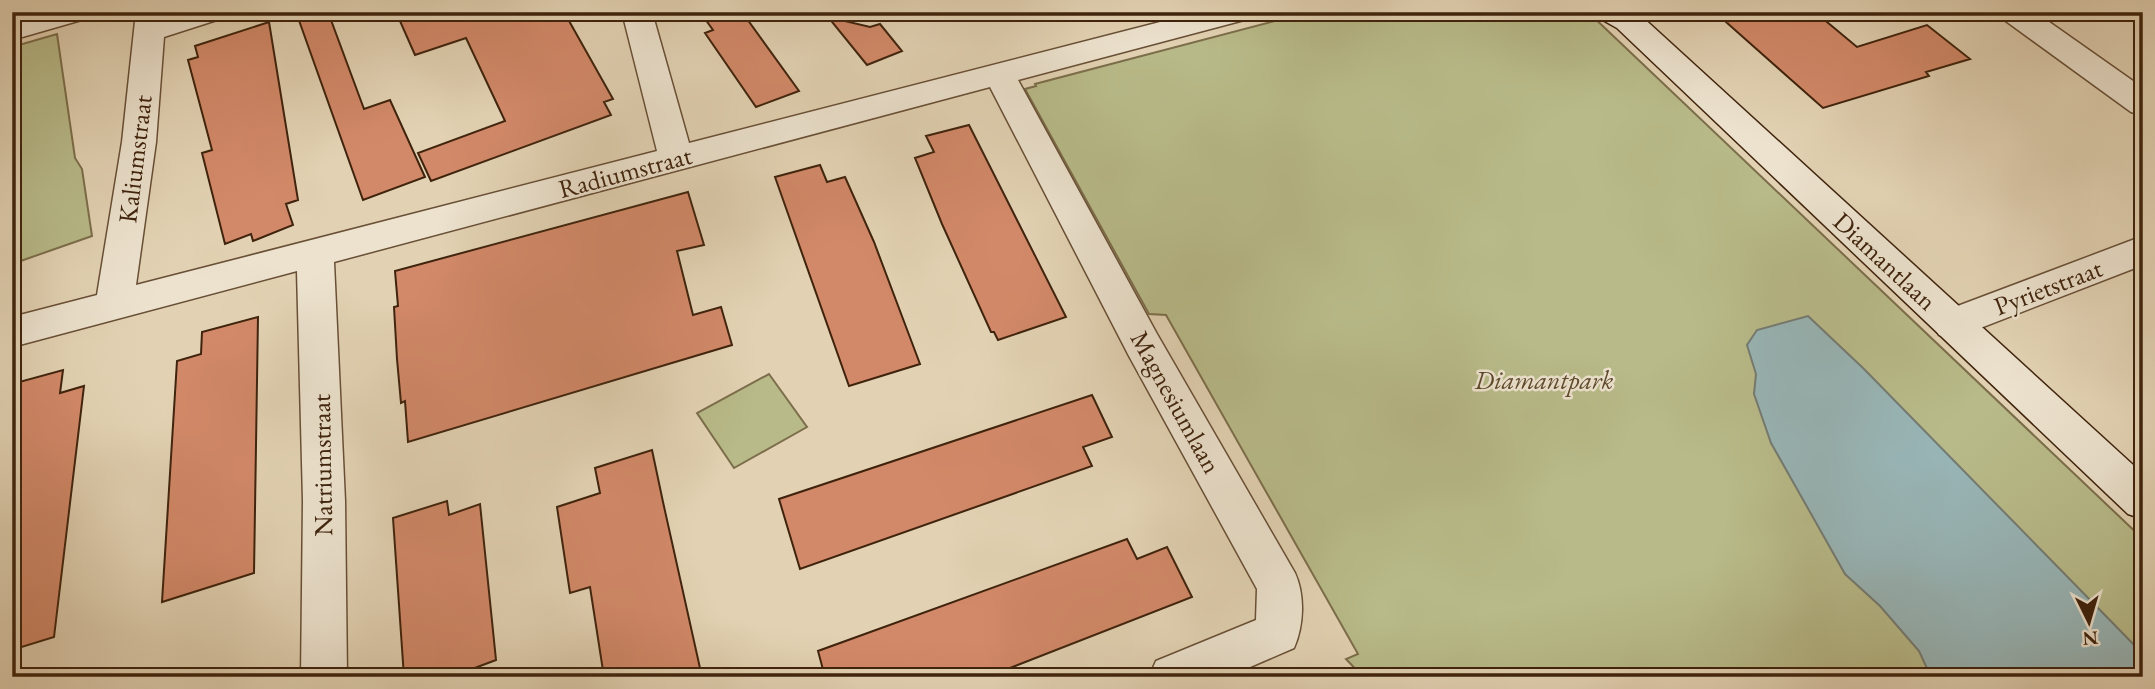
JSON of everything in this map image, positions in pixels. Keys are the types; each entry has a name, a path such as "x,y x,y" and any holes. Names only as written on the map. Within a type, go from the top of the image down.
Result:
{"street":[{"path":"12,30 74,12"},
{"path":"150,22 209,12"},
{"path":"637,12 676,159"},
{"name":"Radiumstraat","path":"12,331 999,74 1130,25 1237,12"},
{"path":"2014,12 2143,104"},
{"name":"Diamantlaan","path":"1621,15 2143,501"},
{"name":"Kaliumstraat","path":"114,305 139,142 150,22"},
{"name":"Magnesiumlaan","path":"999,74 1143,345 1279,587 1278,633 1172,677"},
{"name":"Pyrietstraat","path":"1952,324 2143,250"},
{"name":"Natriumstraat","path":"315,254 324,501 324,677"}],"green space":[{"name":"Diamantpark","path":"1309,12 1588,12 2143,539 2143,677 1363,677 1346,659 1358,654 1166,315 1149,314 1025,89 1036,86 1035,84"},
{"path":"57,34 75,158 82,169 92,236 12,264 12,47"},
{"path":"769,374 807,427 734,468 697,413"}],"water":[{"path":"1808,316 1864,369 2143,654 2143,677 1931,677 1919,651 1880,606 1845,574 1771,443 1754,394 1756,374 1747,345 1757,330"}],"building":[{"path":"296,12 328,12 364,109 390,100 425,177 363,200"},
{"path":"396,12 564,12 613,99 604,102 611,115 431,181 418,153 505,121 466,38 415,55"},
{"path":"700,12 742,12 799,91 756,107 705,33 713,30"},
{"path":"1761,12 1815,12 1857,47 1927,25 1970,59 1926,72 1929,76 1823,108 1726,22"},
{"path":"828,17 870,27 880,24 902,51 867,65"},
{"path":"269,22 298,200 286,204 293,225 253,241 251,234 225,244 202,153 212,150 188,60 198,57 195,46"},
{"path":"969,125 1066,317 998,340 994,332 991,332 915,158 934,152 926,136"},
{"path":"820,165 827,182 845,177 874,242 920,364 849,386 775,177"},
{"path":"688,192 704,245 677,251 693,315 721,307 732,345 408,442 405,401 401,403 397,359 394,307 398,306 395,271"},
{"path":"258,317 254,573 162,602 177,361 201,354 202,332"},
{"path":"63,370 60,393 84,386 54,637 12,650 12,384"},
{"path":"1092,395 1112,437 1083,447 1092,466 800,569 779,499"},
{"path":"652,450 702,677 604,677 590,587 570,593 557,507 600,493 595,468"},
{"path":"447,501 449,515 480,504 496,660 472,669 472,677 404,677 393,518"},
{"path":"1127,539 1137,559 1167,547 1192,597 987,677 825,677 818,651"}]}
